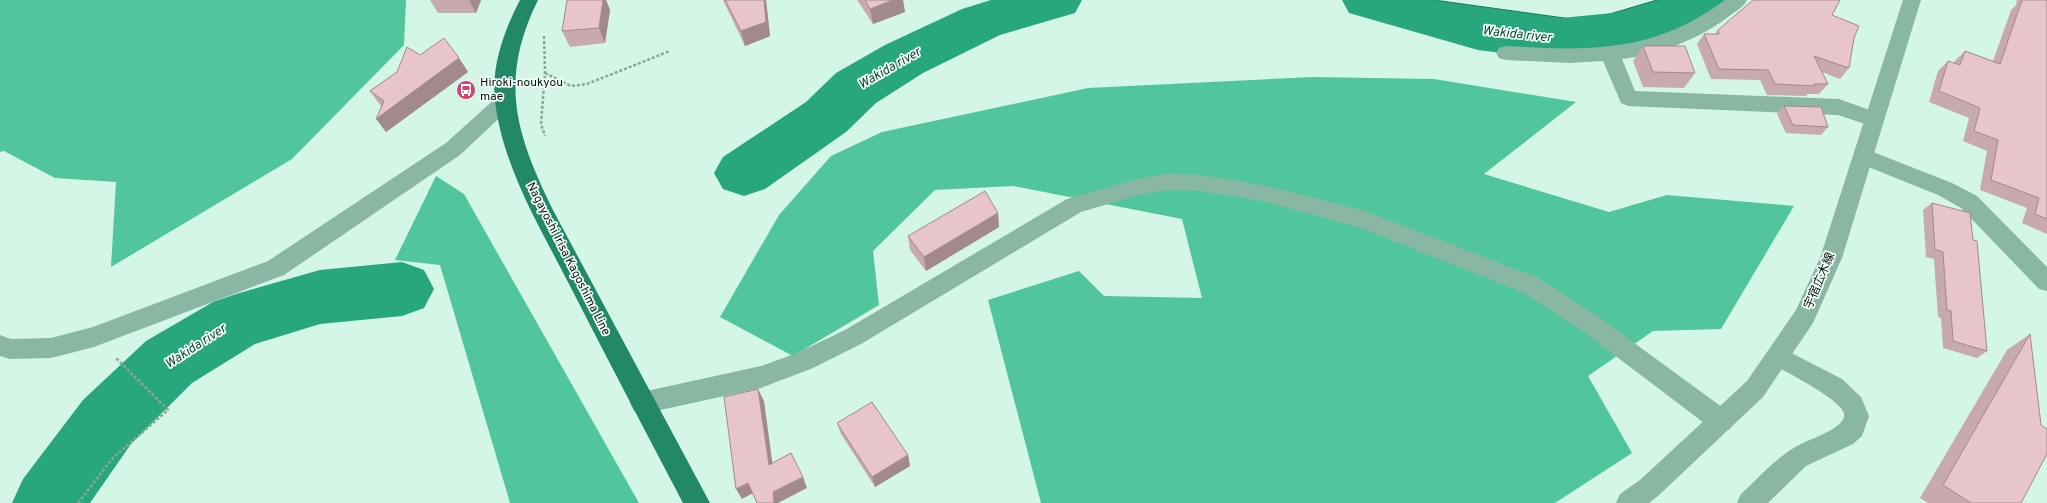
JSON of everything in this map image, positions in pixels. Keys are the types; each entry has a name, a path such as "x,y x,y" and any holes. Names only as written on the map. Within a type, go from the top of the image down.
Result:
{"main road":[{"name":"Nagayoshi Irisa Kagoshima Line","path":"529,0 506,60 505,101 518,157 536,198 642,403 697,503"}],"street":[{"path":"1506,53 1561,57 1610,54 1644,48 1670,41 1694,31 1738,0"},
{"name":"宇宿広木線","path":"1629,503 1649,488 1755,389 1805,316 1831,258 1912,0"},
{"path":"1610,54 1628,98 1839,107 1874,119"},
{"path":"0,345 10,349 51,348 94,337 276,268 453,149 505,101"},
{"path":"1863,156 1945,189 1969,202 2047,282"},
{"path":"642,403 761,377 805,361 853,337 1075,205 1138,187 1166,182 1201,183 1267,194 1364,220 1530,285 1588,322 1721,421"},
{"path":"1750,503 1797,458 1844,436 1853,428 1857,416 1853,405 1834,387 1778,356"}],"path":[{"path":"544,36 545,73 541,124 545,139"},
{"path":"545,73 571,86 587,84 641,61 670,51"},
{"path":"78,503 113,458 168,410 122,364"}],"shaded area":[{"path":"0,0 406,0 404,45 292,159 111,267 116,182 55,178 4,151 0,152"},
{"path":"1312,77 1434,79 1576,102 1484,174 1609,212 1667,195 1794,206 1721,329 1653,331 1588,376 1632,453 1555,503 1041,503 988,300 1079,271 1104,296 1202,298 1182,219 1013,186 935,190 873,251 879,305 793,356 720,317 779,215 831,156 882,132 1088,88"},
{"path":"436,176 464,194 639,503 510,503 440,265 395,260"}],"water":[{"path":"1357,0 1434,0 1586,21 1657,0 1724,0 1656,33 1600,41 1509,39"}],"building":[{"path":"567,0 603,0 599,28 562,31"},
{"path":"725,0 764,0 766,22 741,31"},
{"path":"865,0 893,0 870,9"},
{"path":"1753,0 1840,0 1832,15 1859,26 1854,38 1849,68 1814,56 1828,84 1814,84 1815,86 1775,84 1768,70 1719,69 1704,34 1719,34 1718,30"},
{"path":"2022,0 2047,0 2047,219 2035,214 2039,198 1991,180 1998,140 1974,131 1980,108 1939,91 1948,61 1960,65 1965,51 2000,64"},
{"path":"444,38 459,58 376,119 384,101 370,91 397,72 407,47 420,55"},
{"path":"1643,46 1685,46 1695,73 1653,72"},
{"path":"1784,106 1821,107 1828,127 1793,125"},
{"path":"985,191 998,213 924,257 908,236"},
{"path":"1932,203 1970,213 1973,240 1977,241 1987,351 1953,341 1951,311 1947,310 1943,252 1935,249"},
{"path":"2030,334 2041,425 2047,429 2047,454 2021,503 1971,503 1943,485"},
{"path":"758,389 769,465 791,453 803,477 773,492 774,503 757,503 748,483 736,489 724,397"},
{"path":"872,402 908,455 872,477 837,423"}],"waterway":[{"name":"Wakida river","path":"744,173 826,117 856,88 904,59 981,22 1056,0"},
{"name":"Wakida river","path":"1368,0 1478,31 1551,39 1640,30 1712,0"},
{"name":"Wakida river","path":"48,503 107,422 169,362 236,322 320,297 402,289"}],"place":[{"name":"Hiroki-noukyou mae","path":"466,90"}]}
